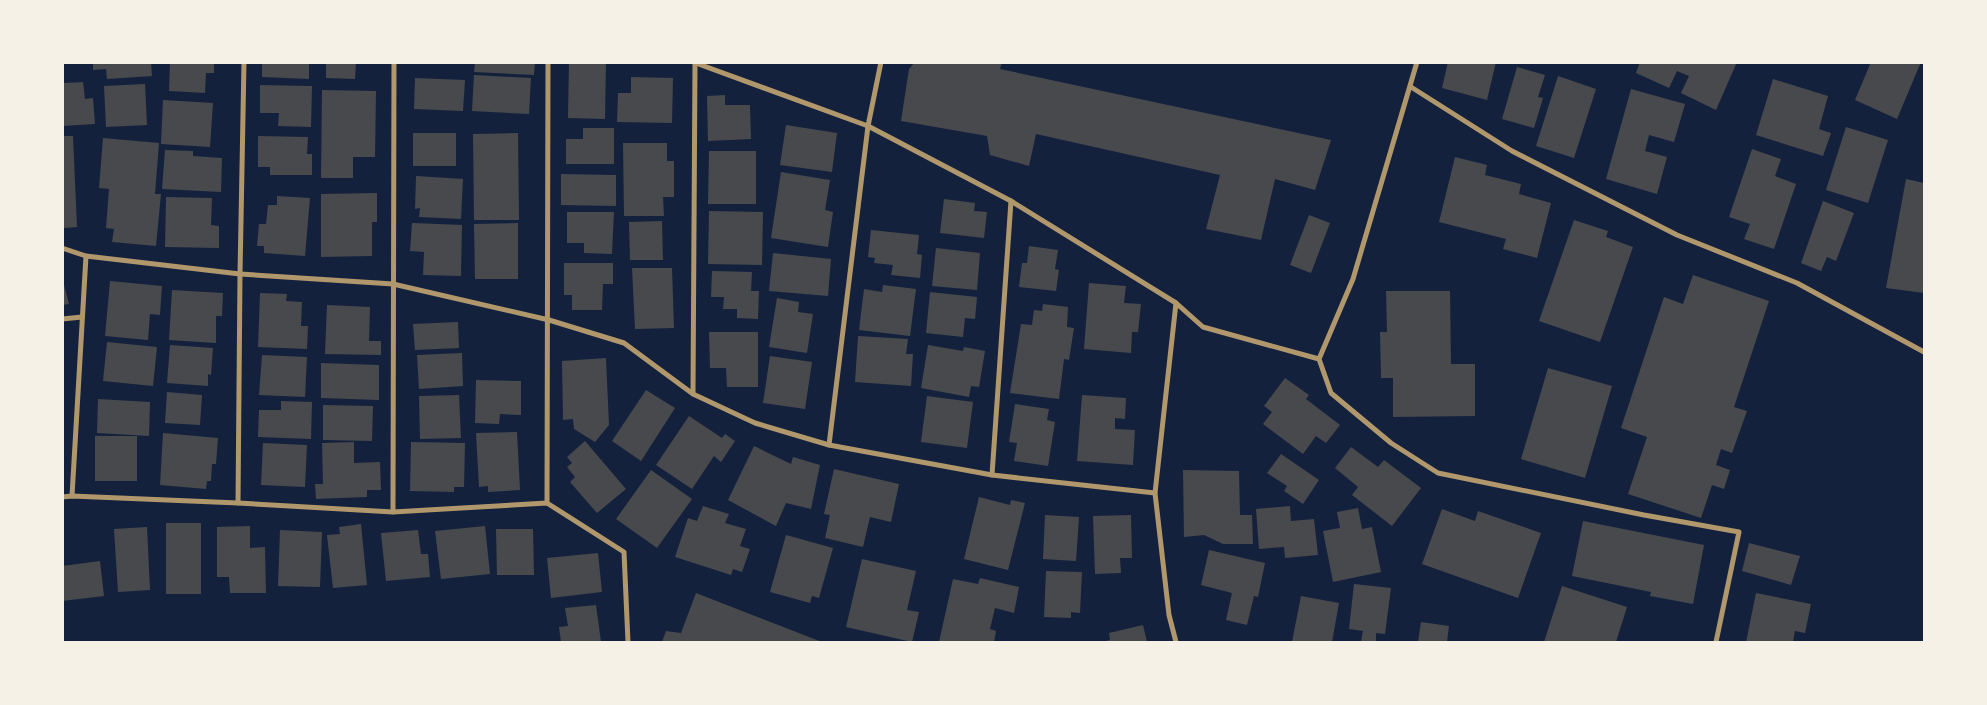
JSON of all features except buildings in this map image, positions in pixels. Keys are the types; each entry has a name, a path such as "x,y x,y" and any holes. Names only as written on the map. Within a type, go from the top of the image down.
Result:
{"street":[{"path":"238,503 244,62"},
{"path":"393,512 394,62"},
{"path":"548,62 548,503"},
{"path":"829,445 868,126 881,62"},
{"path":"1417,62 1353,279 1319,359 1331,393 1391,443 1438,473 1738,532 1716,642"},
{"path":"693,394 694,63 868,126 1011,201 1176,303 1203,328 1319,359"},
{"path":"1411,87 1512,152 1677,235 1797,283 1924,352"},
{"path":"992,475 1011,201"},
{"path":"62,248 86,256 240,274 393,284 548,320 624,344 693,394 755,423 829,445 992,475 1155,493"},
{"path":"72,496 86,256"},
{"path":"1176,303 1155,493 1169,615 1176,642"},
{"path":"62,319 82,317"},
{"path":"62,497 238,503 393,512 548,503 624,552 628,642"}]}
